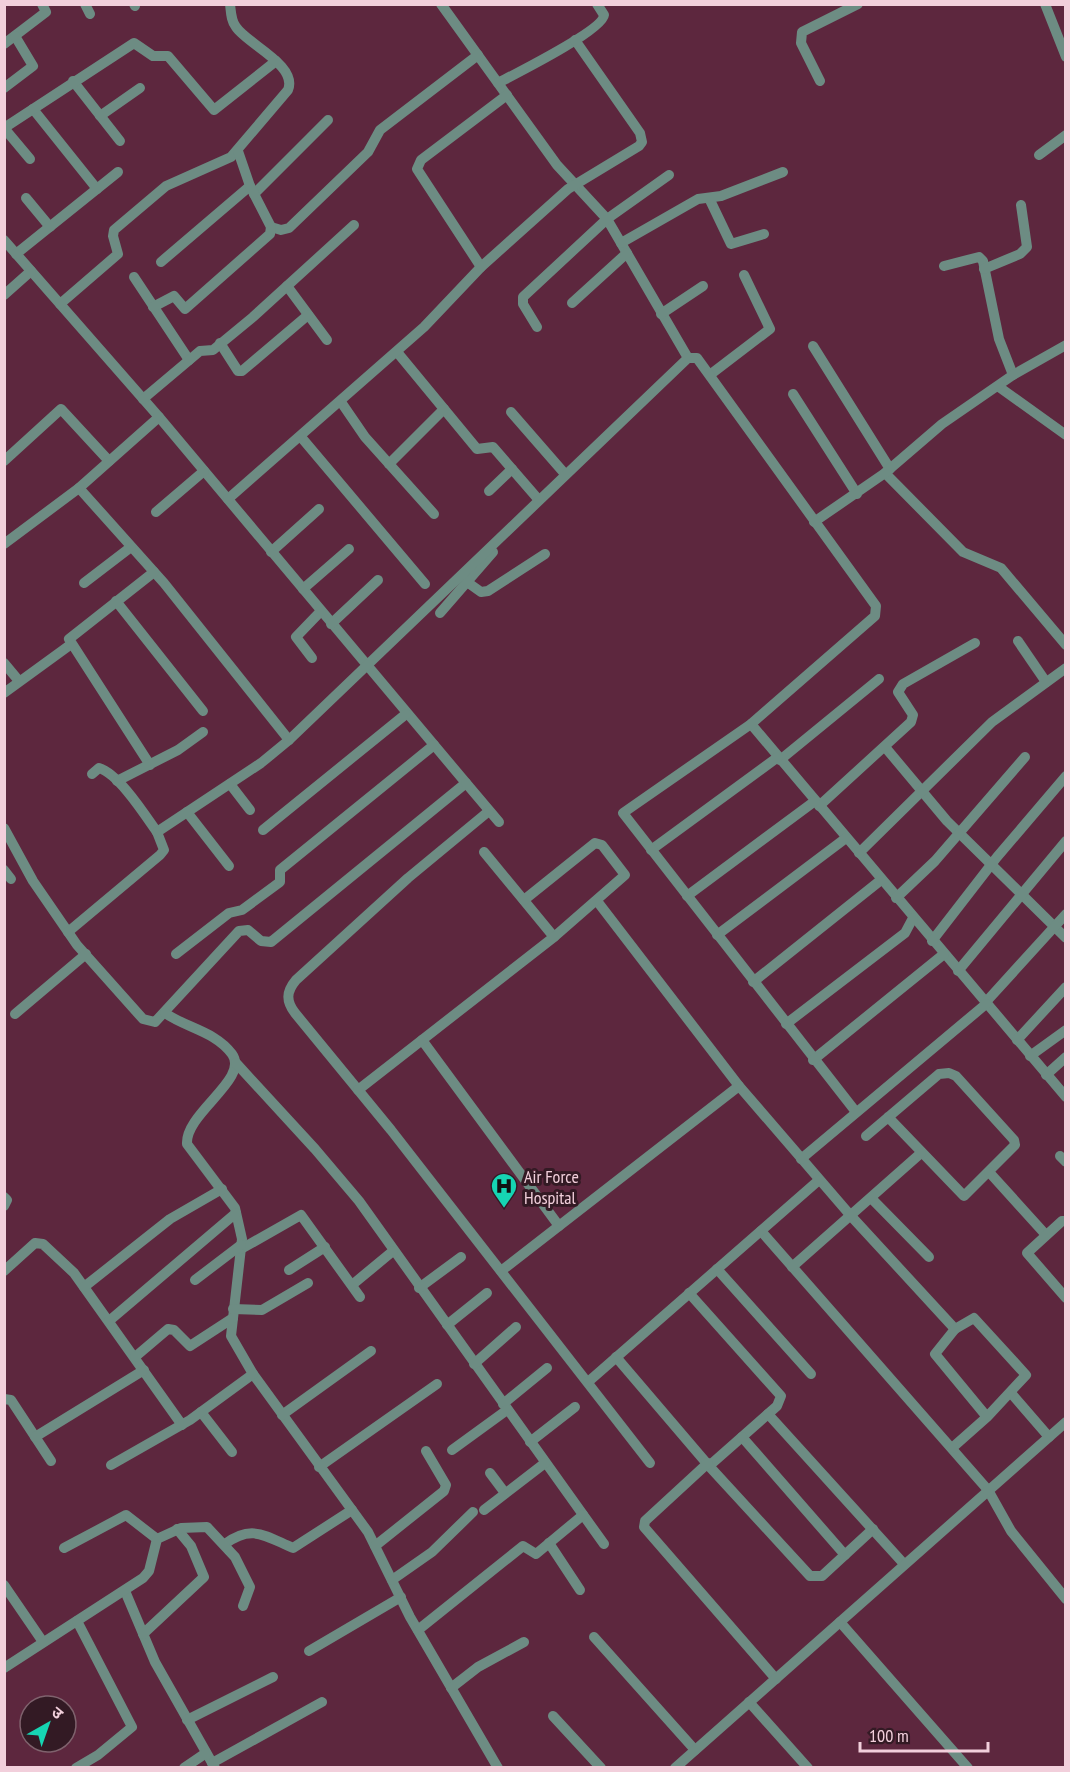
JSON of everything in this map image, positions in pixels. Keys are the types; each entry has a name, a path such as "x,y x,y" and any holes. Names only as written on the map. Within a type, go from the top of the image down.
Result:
{"street":[{"path":"60,304 118,254 113,236 114,230 166,186 220,163 238,151 288,90 288,79 276,61 236,28 230,4"},
{"path":"441,4 575,186 607,219 688,358 701,361 876,606 875,616 751,724 623,813 813,1060 856,1112"},
{"path":"498,83 575,40 604,20 604,15 597,4"},
{"path":"820,81 801,43 802,32 858,4"},
{"path":"1045,4 1065,57"},
{"path":"4,44 46,12 42,5"},
{"path":"4,88 33,66 15,36"},
{"path":"228,499 397,352 481,267 568,189 639,146 642,142 640,133 575,40"},
{"path":"30,159 4,128 130,44 138,43 153,56 168,56 214,110 276,61"},
{"path":"238,151 252,190 272,227 281,230 289,228 368,152 380,130 478,55"},
{"path":"73,81 120,141"},
{"path":"100,116 140,88"},
{"path":"481,267 417,169 421,160 507,95"},
{"path":"33,109 97,189"},
{"path":"160,262 252,190 328,120"},
{"path":"1038,155 1065,135"},
{"path":"621,243 698,199 721,196 783,171"},
{"path":"16,254 118,172"},
{"path":"537,327 524,304 523,297 607,219 669,175"},
{"path":"26,198 50,227"},
{"path":"709,198 731,244 764,234"},
{"path":"984,269 1020,254 1027,247 1021,205"},
{"path":"143,399 200,351 213,350 354,225"},
{"path":"153,307 174,296 185,309 263,241 272,227"},
{"path":"4,240 159,417 499,822"},
{"path":"572,303 627,253"},
{"path":"944,266 979,257 983,261 999,339 1013,375"},
{"path":"4,295 31,271"},
{"path":"711,375 770,329 744,274"},
{"path":"134,277 189,360"},
{"path":"287,286 327,340"},
{"path":"661,314 703,286"},
{"path":"220,343 238,371 242,371 308,315"},
{"path":"814,522 857,494 942,424 999,387 1013,375 1065,345"},
{"path":"813,346 887,471 963,552 1000,568 1065,645"},
{"path":"397,352 477,449 483,450 490,445 538,499"},
{"path":"157,832 261,763 289,740 538,499 688,358"},
{"path":"999,387 1065,435"},
{"path":"793,394 857,494"},
{"path":"341,402 361,431 434,514"},
{"path":"4,461 61,409 109,461"},
{"path":"390,464 444,409"},
{"path":"511,412 565,474"},
{"path":"4,544 79,488 159,417"},
{"path":"301,437 425,584"},
{"path":"489,491 512,469"},
{"path":"156,512 204,471"},
{"path":"79,488 154,572 289,740"},
{"path":"271,552 319,509"},
{"path":"440,613 503,540"},
{"path":"84,583 131,546"},
{"path":"303,589 350,549"},
{"path":"467,582 481,592 488,591 545,554"},
{"path":"150,765 70,645 70,636 154,572"},
{"path":"331,624 378,580"},
{"path":"116,601 203,711"},
{"path":"312,658 296,637 321,611"},
{"path":"1018,641 1046,682"},
{"path":"687,896 817,803 885,747 913,718 900,696 900,687 975,643"},
{"path":"4,693 70,645"},
{"path":"4,663 19,681"},
{"path":"859,854 992,722 1065,668"},
{"path":"651,850 779,758 879,679"},
{"path":"263,830 406,714"},
{"path":"751,724 1065,1098"},
{"path":"117,781 150,765 203,732"},
{"path":"177,954 229,913 242,910 280,882 280,870 434,746"},
{"path":"885,747 958,833 1065,938"},
{"path":"896,898 935,861 1025,757"},
{"path":"68,932 160,855 163,845 157,832 117,781 102,768 96,769 92,774"},
{"path":"932,941 990,866 1065,776"},
{"path":"4,828 33,881 68,932 144,1019 155,1022 239,931 248,930 261,941 271,942 466,783"},
{"path":"230,784 250,810"},
{"path":"489,811 408,878 291,986 288,999 290,1006 650,1463"},
{"path":"187,812 229,867"},
{"path":"717,935 846,838"},
{"path":"958,970 1065,841"},
{"path":"358,1090 554,937 625,875 599,843 524,900"},
{"path":"484,852 554,937"},
{"path":"753,982 881,880"},
{"path":"597,901 739,1086 819,1180 955,1329"},
{"path":"801,1159 986,1003 1065,914"},
{"path":"786,1024 905,933 913,918"},
{"path":"15,1014 86,954"},
{"path":"813,1060 944,954"},
{"path":"1017,1040 1065,987"},
{"path":"165,1013 201,1029 231,1053 236,1063 315,1149 358,1202 604,1544"},
{"path":"1030,1056 1065,1030"},
{"path":"422,1040 559,1226"},
{"path":"1046,1075 1065,1058"},
{"path":"236,1063 233,1076 196,1119 186,1135 187,1144 222,1189 236,1213 241,1247 239,1285 231,1336 253,1374 375,1546 418,1630 498,1767"},
{"path":"866,1136 888,1117 939,1074 953,1074 1015,1142 964,1196 888,1117"},
{"path":"501,1272 739,1086"},
{"path":"792,1268 921,1153"},
{"path":"989,1172 1046,1235"},
{"path":"588,1382 819,1180"},
{"path":"84,1287 170,1220 222,1189"},
{"path":"4,1197 8,1200 4,1206"},
{"path":"871,1198 929,1257"},
{"path":"109,1321 236,1213"},
{"path":"195,1280 241,1247 301,1215 360,1297"},
{"path":"1065,1221 1027,1253 1065,1298"},
{"path":"760,1231 988,1490 1011,1531 1065,1599"},
{"path":"4,1271 38,1242 69,1267 182,1425"},
{"path":"289,1270 325,1247"},
{"path":"352,1285 393,1251"},
{"path":"419,1288 460,1257"},
{"path":"717,1269 811,1374"},
{"path":"135,1357 168,1329 174,1330 190,1346 233,1314 262,1310 308,1283"},
{"path":"447,1326 487,1293"},
{"path":"689,1293 779,1392 780,1401 645,1521 644,1527 776,1679"},
{"path":"952,1448 987,1417 1025,1378 1025,1371 977,1319 970,1318 955,1329 935,1351 936,1358 987,1417"},
{"path":"474,1364 516,1327"},
{"path":"282,1415 371,1351"},
{"path":"616,1357 709,1465 810,1576 822,1576 873,1529"},
{"path":"452,1450 505,1407 547,1368"},
{"path":"35,1437 144,1370"},
{"path":"111,1465 182,1425 253,1374"},
{"path":"319,1467 437,1384"},
{"path":"1011,1393 1048,1437"},
{"path":"4,1399 11,1400 51,1461"},
{"path":"530,1442 575,1407"},
{"path":"201,1412 232,1452"},
{"path":"768,1414 904,1564"},
{"path":"675,1767 1065,1422"},
{"path":"742,1437 845,1555"},
{"path":"375,1546 444,1491 446,1485 426,1451"},
{"path":"392,1580 456,1531 461,1522 545,1463"},
{"path":"490,1473 505,1493"},
{"path":"225,1544 238,1534 255,1531 293,1548 351,1510"},
{"path":"64,1548 126,1515 157,1539"},
{"path":"418,1630 523,1546 534,1555 583,1515"},
{"path":"4,1668 147,1575 157,1539 177,1529 207,1527 225,1544 240,1564 250,1583 250,1592 243,1606"},
{"path":"143,1634 204,1577 191,1546 177,1529"},
{"path":"549,1543 580,1590"},
{"path":"4,1585 43,1642"},
{"path":"125,1591 143,1634 187,1720 214,1765 322,1702"},
{"path":"309,1651 400,1597"},
{"path":"75,1767 98,1755 132,1727 77,1621"},
{"path":"840,1622 961,1765"},
{"path":"594,1637 695,1750"},
{"path":"451,1688 478,1667 524,1642"},
{"path":"187,1720 273,1677"},
{"path":"749,1702 808,1767"},
{"path":"553,1716 601,1767"},
{"path":"184,1767 206,1752"}],"place":[{"name":"Air Force Hospital","path":"504,1209"}]}
